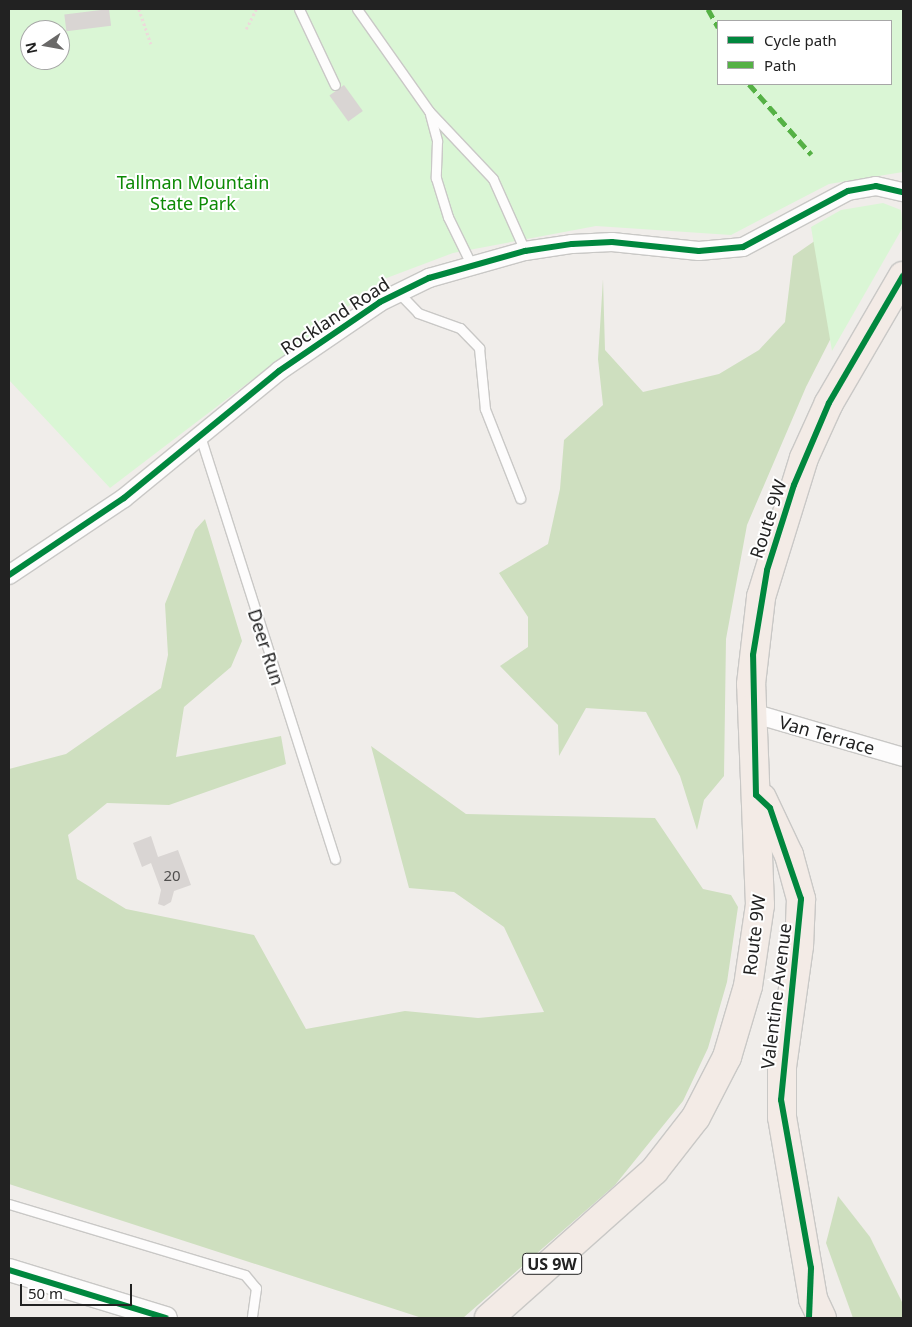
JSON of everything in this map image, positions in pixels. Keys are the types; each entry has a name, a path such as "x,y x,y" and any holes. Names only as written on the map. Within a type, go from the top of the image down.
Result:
{"main road":[{"name":"Route 9W","path":"489,1318 615,1210 666,1158 696,1117 733,1041 757,929 761,873 752,713 753,655 761,597 794,485 829,403 903,276"},
{"name":"Valentine Avenue","path":"756,795 770,808 801,899 800,939 782,1067 782,1108 818,1308"}],"street":[{"name":"Rockland Road","path":"9,575 124,498 279,370 398,292 470,264 524,251 612,242 700,251 743,247 848,191 876,186 903,192"},
{"name":"Van Terrace","path":"752,713 903,757"},
{"path":"9,1270 166,1318"}],"lane":[{"path":"299,9 335,85"},
{"path":"357,9 429,111 493,179 524,251"},
{"path":"429,111 437,141 436,178 448,217 470,264"},
{"path":"398,292 418,313 460,328 479,348 485,409 520,498"},
{"name":"Deer Run","path":"200,436 335,858"},
{"path":"9,1204 245,1275 256,1288 252,1318"}],"path":[{"path":"139,9 151,44"},
{"path":"246,29 256,9"}],"green space":[{"name":"Tallman Mountain State Park","path":"9,9 903,9 903,172 829,184 731,235 596,226 453,253 384,279 110,488 9,380"},
{"path":"883,203 901,210 903,227 832,351 811,227 841,210"},
{"path":"842,222 885,232 806,387 747,525 726,639 724,776 704,800 697,830 680,776 646,712 586,708 559,756 558,725 500,666 528,647 528,617 499,573 548,544 560,489 564,440 603,405 598,359 603,279 605,350 643,392 719,374 759,350 785,322 793,256"},
{"path":"205,519 242,641 231,667 184,707 176,757 281,736 286,764 169,805 107,803 68,835 77,879 126,909 254,935 306,1029 405,1011 478,1018 544,1012 504,927 454,892 409,888 371,746 466,814 655,818 703,889 731,895 738,907 727,982 708,1048 683,1101 615,1185 463,1318 422,1318 9,1184 9,769 66,754 161,688 168,655 165,604 195,530"},
{"path":"838,1196 870,1237 903,1304 903,1318 853,1318 826,1243"}],"building":[{"path":"109,9 111,26 70,31 70,20 65,20 64,14"},
{"path":"344,85 363,111 348,121 329,96"},
{"path":"151,836 158,857 178,850 191,885 174,891 171,902 164,906 158,904 161,890 151,863 142,867 133,843"}],"marked path":[{"path":"708,9 717,25"},
{"path":"750,85 811,154"}],"cycle path":[{"path":"9,575 124,498 279,371 380,302 429,278 525,251 572,244 612,242 699,251 743,247 848,191 876,186 903,192"},
{"path":"809,1318 811,1268 781,1100 801,899 770,808 756,795 753,655 767,570 794,485 829,403 903,276"},
{"path":"9,1270 166,1318"}]}
